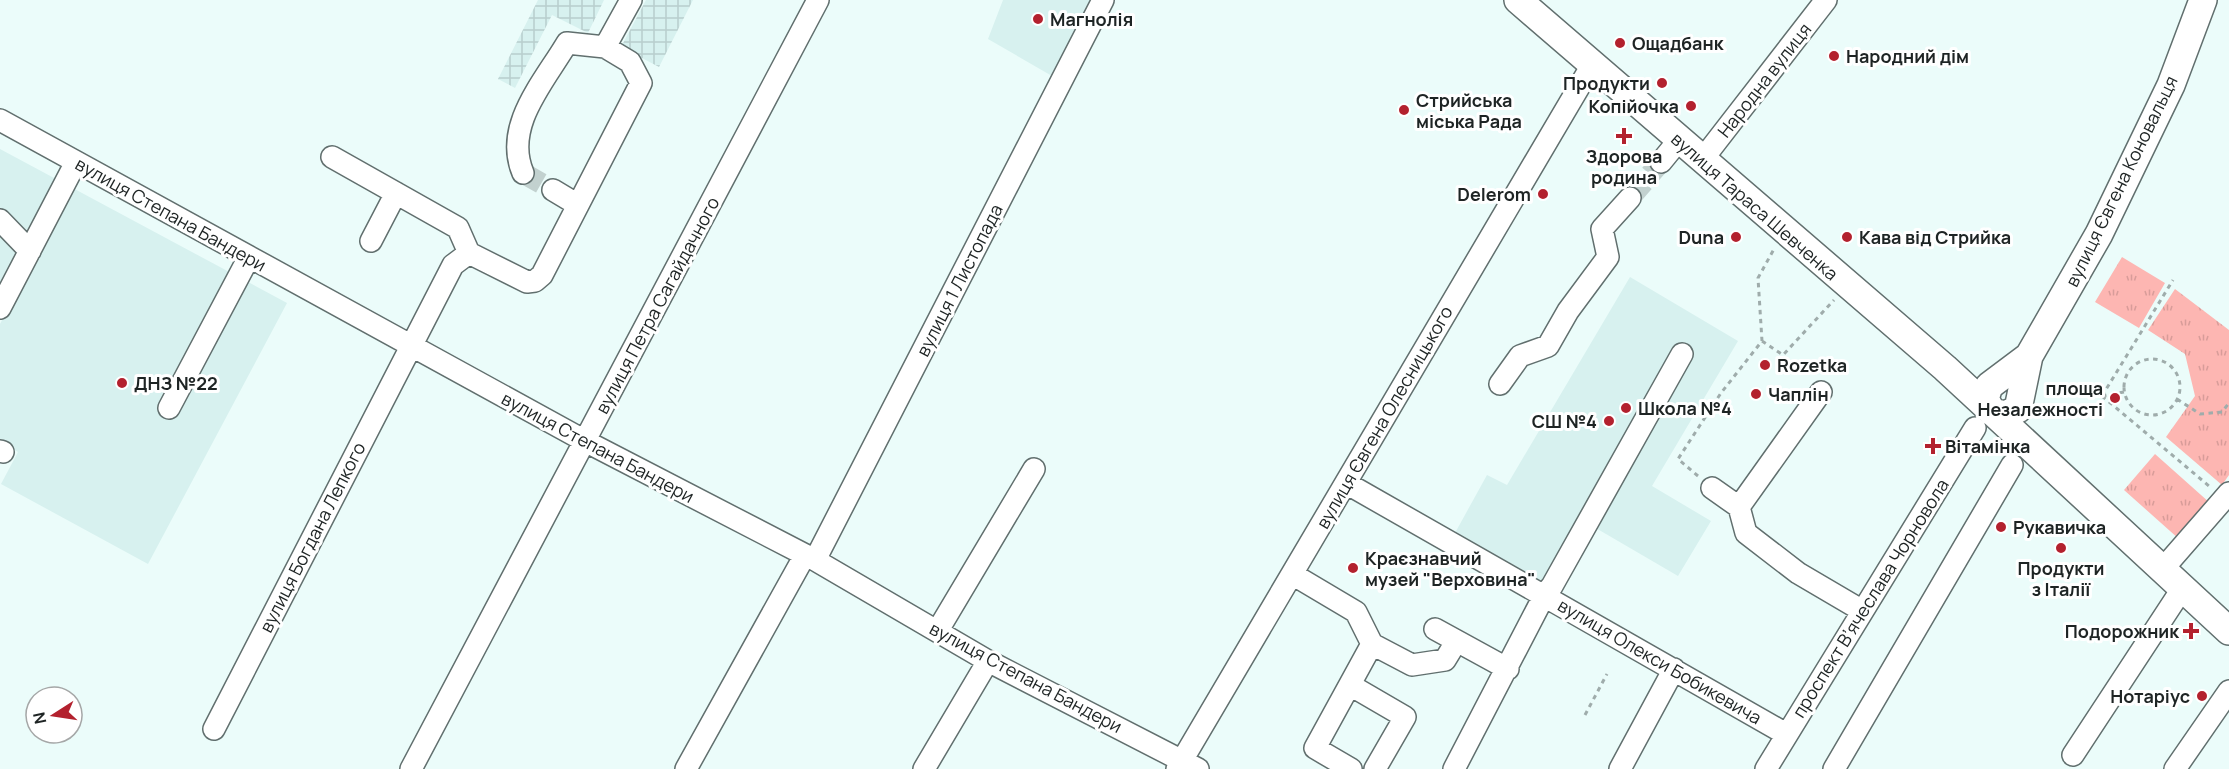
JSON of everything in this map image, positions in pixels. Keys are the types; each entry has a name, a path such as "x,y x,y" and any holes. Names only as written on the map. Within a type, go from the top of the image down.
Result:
{"main road":[{"name":"вулиця Тараса Шевченка","path":"1518,0 1945,368 1983,420 2041,457 2161,571 2229,631"},
{"name":"вулиця Євгена Коновальця","path":"2041,457 2011,387 2104,223 2171,85 2203,0"},
{"path":"1945,368 2011,387 2018,409 2005,416 1983,420"}],"street":[{"path":"605,47 631,0"},
{"name":"вулиця Петра Сагайдачного","path":"411,769 818,0"},
{"name":"вулиця 1 Листопада","path":"686,769 810,558 1103,0"},
{"name":"Народна вулиця","path":"1702,160 1826,0"},
{"path":"332,157 458,228 469,253 527,282 535,281 542,275 641,83 630,62 605,47 567,43 519,125 518,161 523,173"},
{"name":"вулиця Євгена Олесницького","path":"1186,766 1292,574 1592,65"},
{"name":"вулиця Степана Бандери","path":"0,120 585,441 810,558 938,630 988,662 1186,766"},
{"path":"1661,162 1679,140"},
{"path":"0,308 76,162"},
{"path":"553,190 578,205"},
{"path":"371,241 396,193"},
{"path":"1500,384 1521,356 1548,346 1568,312 1608,257 1602,229 1630,198"},
{"path":"0,220 30,251"},
{"name":"вулиця Богдана Лепкого","path":"214,729 453,265 469,253"},
{"path":"169,408 249,257"},
{"path":"1454,769 1545,594 1552,586 1682,354"},
{"path":"1739,507 1821,392"},
{"name":"проспект Вʼячеслава Чорновола","path":"1766,769 1861,610 1983,420"},
{"path":"1834,769 2012,465"},
{"path":"938,630 1034,469"},
{"name":"вулиця Олекси Бобикевича","path":"1346,483 1545,594 1786,734"},
{"path":"1712,488 1739,507 1746,533 1798,573 1861,610"},
{"path":"2161,571 2226,496"},
{"path":"1292,574 1356,612 1372,644 1412,665 1445,660 1456,642"},
{"path":"2073,755 2182,589"},
{"path":"1435,629 1508,669"},
{"path":"1352,769 1314,748 1372,644"},
{"path":"924,769 988,662"},
{"path":"1620,769 1674,669"},
{"path":"1350,686 1405,717 1375,769"},
{"path":"2175,769 2229,691"}],"path":[{"path":"1712,488 1678,459 1721,393 1762,341 1758,278 1778,243"},
{"path":"2102,396 2173,280"},
{"path":"1762,341 1782,355 1836,298"},
{"path":"2158,360 2174,370 2180,386 2177,399 2168,410 2151,415 2133,408 2124,392 2124,382 2133,366 2141,361 2158,360"},
{"path":"2102,396 2124,392"},
{"path":"2102,396 2226,496"},
{"path":"2177,399 2200,414 2222,412 2229,403"},
{"path":"1585,715 1607,674"}],"shaded area":[{"path":"538,0 604,0 588,33 552,15 515,88 498,79"},
{"path":"646,0 693,0 659,67 621,47"},
{"name":"Магнолія","path":"1003,0 1091,0 1052,76 988,39"},
{"name":"ДНЗ №22","path":"0,149 287,303 148,564 1,484 18,452 0,441 0,324 31,265 0,294"},
{"name":"Школа №4","path":"1630,277 1738,341 1652,486 1711,521 1678,576 1594,527 1557,589 1455,533 1487,475 1507,485"}],"green space":[{"path":"2122,257 2165,283 2139,328 2095,302"},
{"path":"2175,289 2229,330 2229,475 2222,485 2166,437 2195,396 2185,354 2148,330"},
{"path":"2155,454 2210,503 2179,539 2124,490"}],"tunnel":[{"path":"1630,198 1661,162"},
{"path":"523,173 553,190"}],"place":[{"name":"Магнолія","path":"1038,19"},
{"name":"Ощадбанк","path":"1620,43"},
{"name":"Народний дім","path":"1834,56"},
{"name":"Продукти","path":"1662,83"},
{"name":"Копійочка","path":"1691,106"},
{"name":"Стрийська міська Рада","path":"1404,110"},
{"name":"Здорова родина","path":"1624,136"},
{"name":"Delerom","path":"1543,194"},
{"name":"Duna","path":"1736,237"},
{"name":"Кава від Стрийка","path":"1847,237"},
{"name":"Rozetka","path":"1765,365"},
{"name":"ДНЗ №22","path":"122,383"},
{"name":"Чаплін","path":"1756,394"},
{"name":"площа Незалежності","path":"2115,398"},
{"name":"Школа №4","path":"1626,408"},
{"name":"СШ №4","path":"1609,421"},
{"name":"Вітамінка","path":"1933,446"},
{"name":"Рукавичка","path":"2001,527"},
{"name":"Продукти з Італії","path":"2061,548"},
{"name":"Краєзнавчий музей \"Верховина\"","path":"1353,568"},
{"name":"Подорожник","path":"2191,631"},
{"name":"Нотаріус","path":"2202,696"}]}
